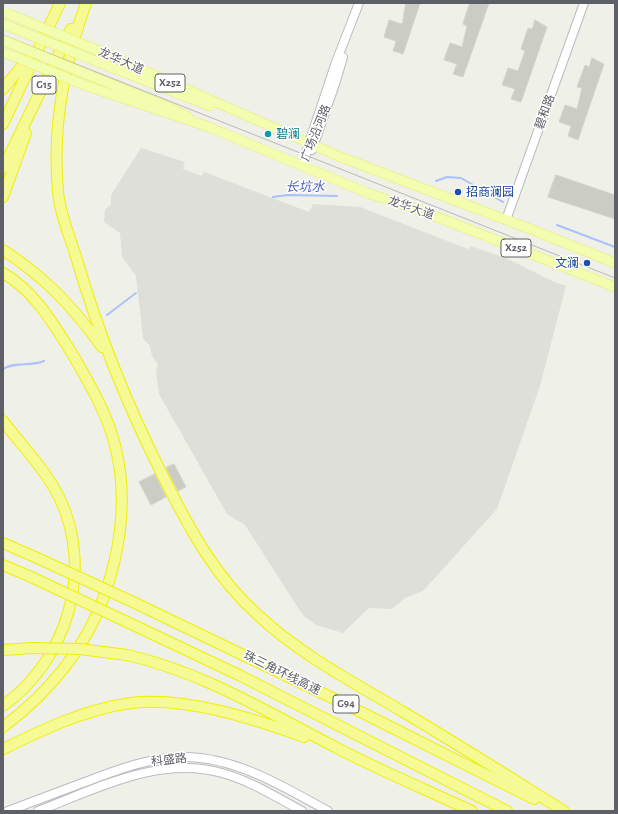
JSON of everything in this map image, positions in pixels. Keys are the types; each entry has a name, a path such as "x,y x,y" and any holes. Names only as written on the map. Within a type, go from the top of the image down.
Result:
{"highway":[{"name":"G15","path":"3,124 60,3"},
{"name":"G15","path":"3,168 85,3"},
{"path":"85,3 74,34 61,93 56,144 58,194 88,298 109,357 143,436 196,539 218,572 239,597 259,616 302,650 460,745 564,811"},
{"path":"3,89 31,54 55,13"},
{"path":"3,197 43,86"},
{"path":"3,250 32,270 69,304 109,357"},
{"path":"3,727 40,696 65,668 83,640 96,615 107,587 115,556 121,505 115,446 97,399 58,330 30,294 6,274"},
{"path":"3,421 46,477 59,498 67,516 74,539 75,563 74,586 69,610 62,633 54,651 27,685 3,706"},
{"name":"珠三角环线高速","path":"3,543 133,602 349,706 558,811"},
{"name":"珠三角环线高速","path":"3,565 260,685 507,811"},
{"path":"3,650 32,648 80,649 128,655 152,661 196,676 344,751 472,811"},
{"path":"3,749 40,731 82,715 122,704 146,702 180,704 223,712 268,724 344,751"}],"main road":[{"name":"龙华大道","path":"4,12 102,52 311,144 602,256 615,263"},
{"name":"龙华大道","path":"3,24 193,100 238,113"},
{"name":"龙华大道","path":"3,40 173,109 209,127"},
{"name":"龙华大道","path":"3,52 87,86 209,127 370,194 417,209 615,287"},
{"path":"602,256 615,257"}],"street":[{"name":"广场沿河路","path":"303,166 342,64 345,44 360,3"},
{"name":"碧和路","path":"506,220 584,3"},
{"name":"科盛路","path":"8,811 125,767 163,759 184,757 204,758 243,769 328,811"},
{"name":"科盛路","path":"38,811 128,777 164,769 184,767 222,773 241,780 302,811"}],"shaded area":[{"path":"141,148 185,162 183,169 202,176 204,172 309,212 313,204 360,207 468,249 471,246 508,259 552,281 566,286 540,386 497,509 423,591 405,598 392,609 369,608 343,633 316,625 305,617 300,611 245,525 227,514 159,394 156,370 158,365 152,356 150,346 143,338 136,276 122,257 120,233 104,222 105,210 111,204 111,195"}],"building":[{"path":"406,3 420,3 403,54 393,51 396,41 384,37 389,20 402,24"},
{"path":"470,3 489,3 463,77 453,74 457,64 444,60 450,43 462,47 467,26 463,24"},
{"path":"535,20 547,27 521,102 511,99 515,89 502,85 508,68 518,71 525,51 521,49 528,28 532,29"},
{"path":"592,58 604,64 578,140 568,136 571,126 559,122 565,105 577,109 582,88 577,87 585,65 589,67"},
{"path":"556,175 615,195 615,219 548,197"},
{"path":"174,464 186,487 178,491 166,468"},
{"path":"155,474 166,497 151,505 139,482"}],"waterway":[{"name":"长坑水","path":"436,181 447,177 461,178 503,202"},
{"name":"长坑水","path":"273,197 288,195 337,196"},
{"name":"长坑水","path":"557,225 615,247"},
{"name":"长坑水","path":"107,315 136,293"},
{"name":"长坑水","path":"3,369 13,365 34,364 44,361"}],"tram line":[{"path":"3,35 615,278"}],"place":[{"name":"碧澜","path":"268,134"},
{"name":"招商澜园","path":"458,192"},
{"name":"文澜","path":"587,263"}]}
